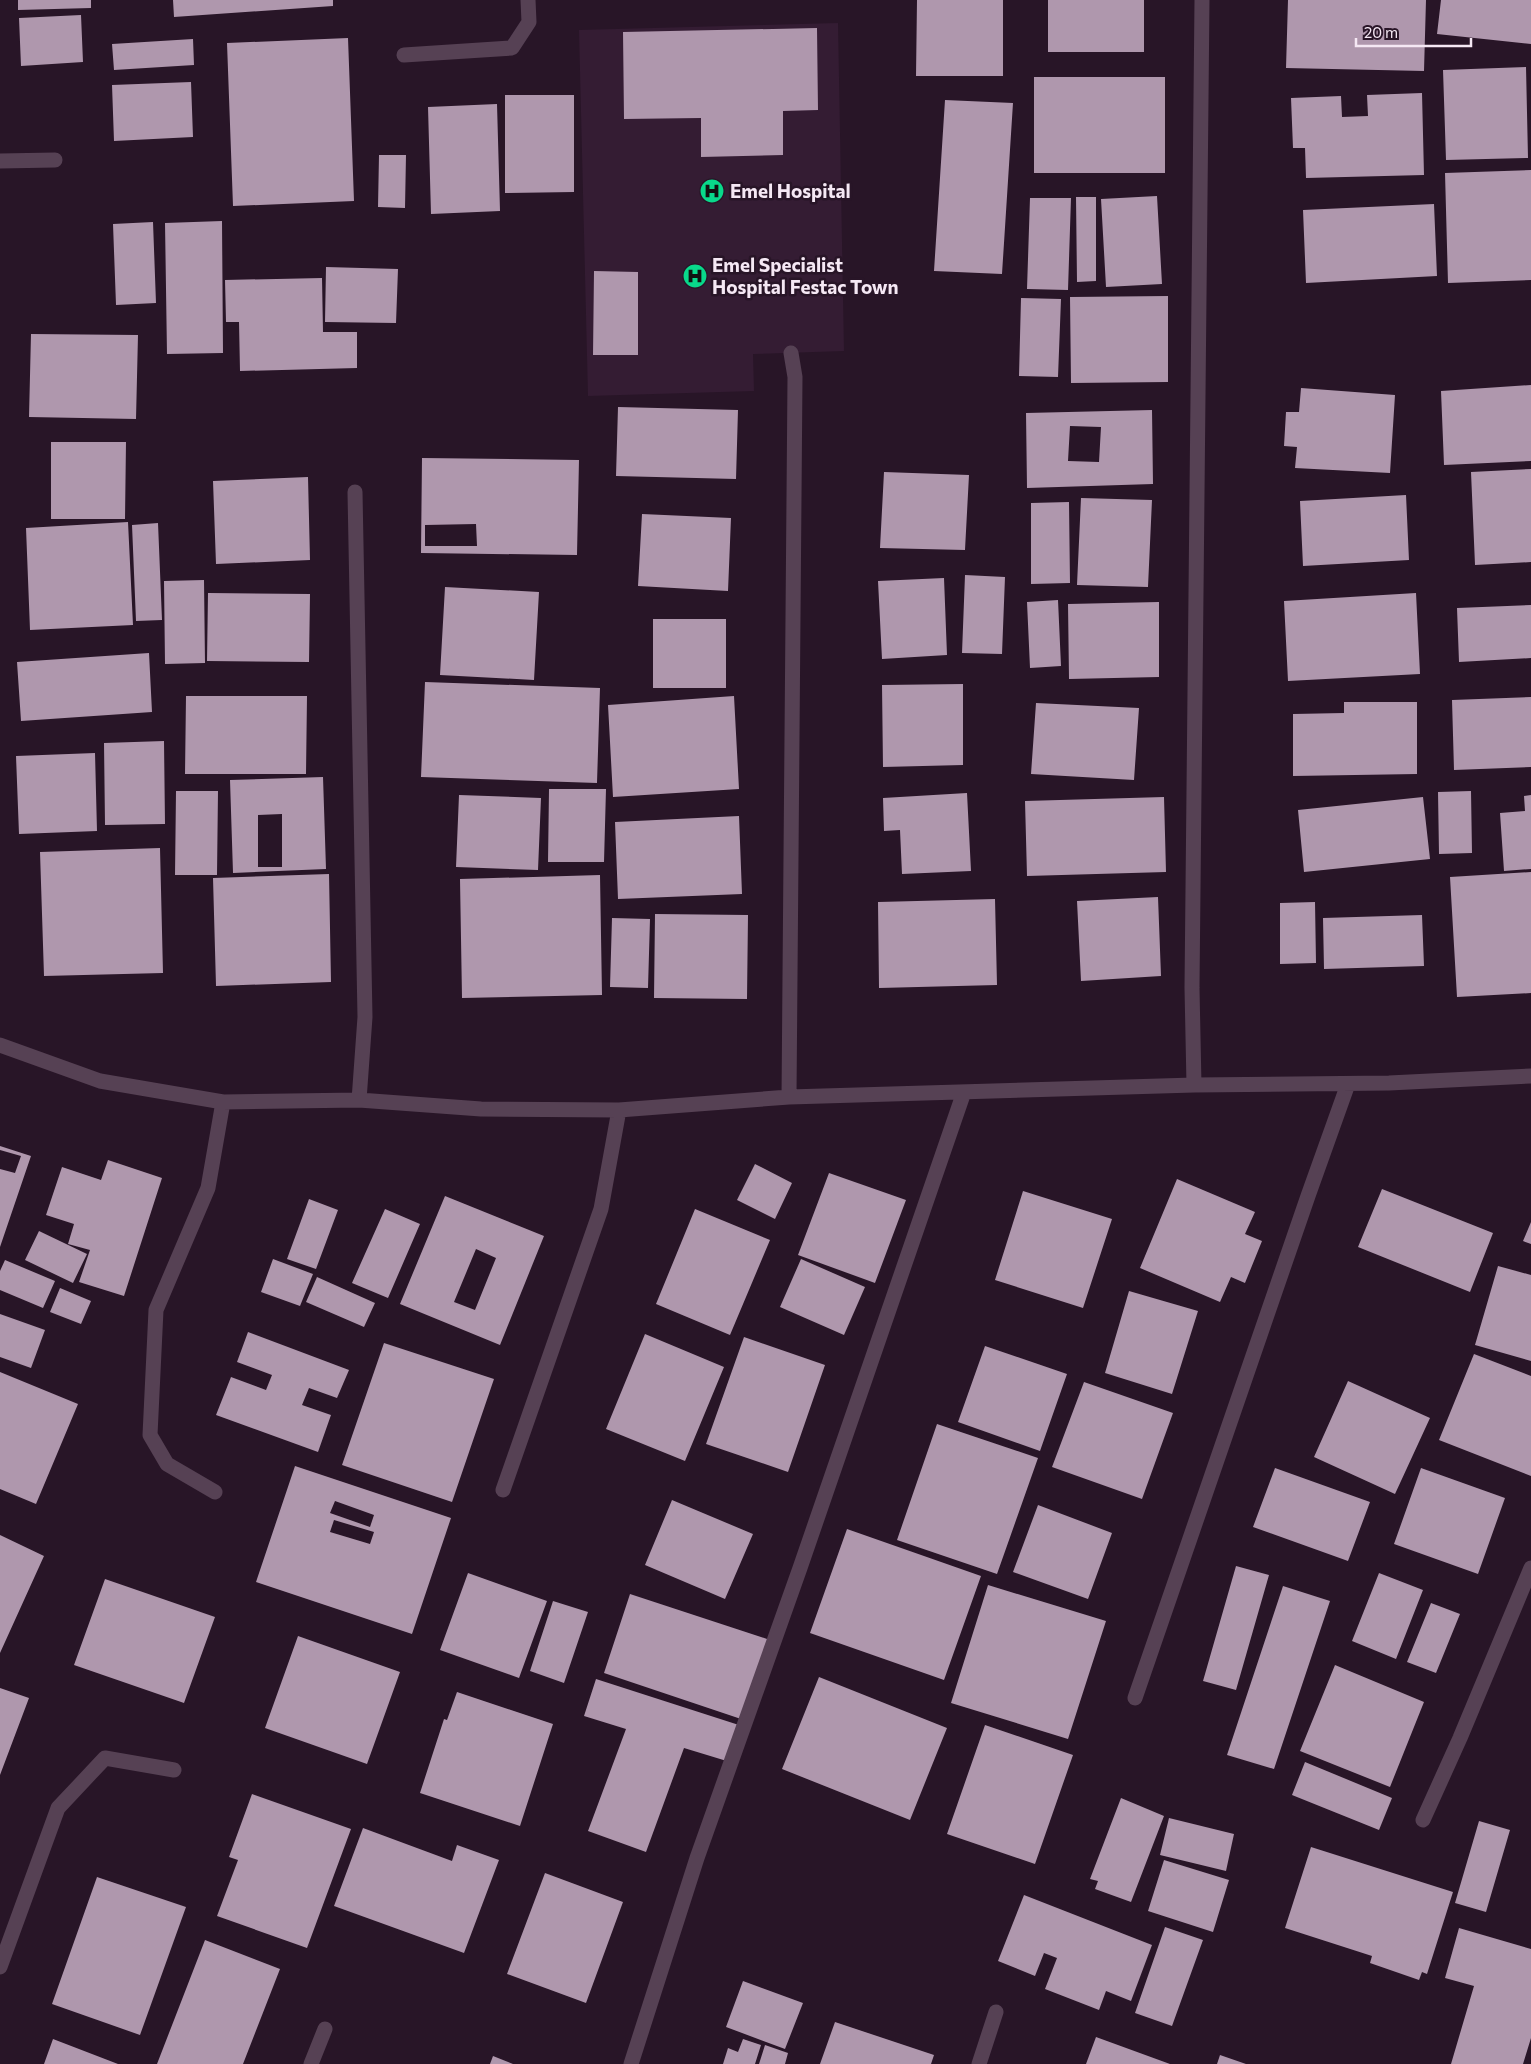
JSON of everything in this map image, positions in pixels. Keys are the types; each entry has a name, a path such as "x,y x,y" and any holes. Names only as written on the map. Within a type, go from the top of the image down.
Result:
{"street":[{"path":"404,55 512,48 529,22 528,0"},
{"path":"1194,1085 1192,968 1202,0"},
{"path":"0,161 55,160"},
{"path":"789,1097 795,377 791,353"},
{"path":"355,492 365,1017 359,1100"},
{"path":"0,1045 100,1081 223,1102 359,1100 481,1109 619,1110 789,1097 1194,1085 1348,1084 1531,1076"},
{"path":"1135,1698 1348,1084"},
{"path":"632,2064 697,1858 804,1559 964,1092"},
{"path":"215,1492 167,1464 150,1435 156,1310 208,1188 223,1102"},
{"path":"503,1490 601,1208 619,1110"},
{"path":"1423,1820 1460,1738 1531,1568"},
{"path":"0,1967 58,1808 105,1758 174,1770"},
{"path":"979,2064 996,2012"},
{"path":"311,2064 325,2029"}],"shaded area":[{"name":"Emel Hospital","path":"838,23 844,351 753,354 754,391 588,396 579,30"}],"building":[{"path":"18,0 91,0 91,8 18,10"},
{"path":"173,0 333,0 333,6 174,17"},
{"path":"917,0 1003,0 1003,76 916,76"},
{"path":"1048,0 1144,0 1144,52 1048,52"},
{"path":"1288,0 1426,0 1424,71 1286,68"},
{"path":"1441,0 1531,0 1531,44 1437,34"},
{"path":"81,15 83,62 21,66 19,18"},
{"path":"817,28 818,110 783,111 783,155 701,157 701,118 624,119 623,32"},
{"path":"348,38 354,201 233,206 227,43"},
{"path":"193,39 194,65 114,70 112,44"},
{"path":"1526,67 1528,158 1446,160 1443,70"},
{"path":"1034,77 1165,77 1165,173 1034,173"},
{"path":"191,82 193,137 114,141 112,85"},
{"path":"1422,93 1424,175 1306,178 1305,148 1293,148 1291,98 1341,96 1342,117 1368,116 1367,95"},
{"path":"505,95 574,95 574,192 505,193"},
{"path":"945,100 1013,103 1002,274 934,271"},
{"path":"497,104 500,211 431,214 428,107"},
{"path":"379,155 406,155 405,208 378,207"},
{"path":"1531,170 1531,280 1448,283 1445,173"},
{"path":"1157,196 1162,284 1106,287 1101,199"},
{"path":"1076,197 1096,197 1096,281 1077,282"},
{"path":"1030,198 1071,198 1068,290 1027,289"},
{"path":"1434,204 1437,276 1306,283 1303,210"},
{"path":"222,221 223,353 167,354 165,223"},
{"path":"153,222 156,303 116,305 113,224"},
{"path":"326,267 398,269 396,323 325,322"},
{"path":"594,271 638,272 638,355 593,355"},
{"path":"322,278 323,332 357,332 357,368 240,371 239,322 226,322 225,280"},
{"path":"1168,296 1168,382 1071,383 1070,297"},
{"path":"1021,298 1061,299 1058,377 1019,376"},
{"path":"31,334 138,335 136,419 29,417"},
{"path":"1531,385 1531,461 1444,465 1441,391"},
{"path":"1301,388 1395,395 1390,473 1295,468 1297,447 1284,446 1286,412 1299,412"},
{"path":"618,407 738,410 736,479 616,476"},
{"path":"1152,410 1153,484 1027,488 1026,413","holes":["1070,426 1101,427 1099,462 1068,461"]},
{"path":"51,442 126,442 125,519 51,519"},
{"path":"422,458 579,460 577,555 421,553","holes":["476,524 477,546 425,546 425,525"]},
{"path":"1531,469 1531,562 1475,565 1471,472"},
{"path":"884,472 969,475 965,550 880,548"},
{"path":"308,477 310,560 216,564 213,481"},
{"path":"1406,495 1409,560 1303,566 1300,501"},
{"path":"1081,498 1152,500 1148,587 1077,585"},
{"path":"1069,502 1070,583 1031,584 1031,503"},
{"path":"642,514 731,518 728,591 638,586"},
{"path":"128,522 133,625 30,630 26,528"},
{"path":"158,523 162,620 136,621 132,525"},
{"path":"965,575 1005,577 1002,654 962,653"},
{"path":"944,578 947,655 882,659 878,581"},
{"path":"204,580 205,663 165,664 164,581"},
{"path":"445,587 539,592 534,680 440,675"},
{"path":"208,593 310,594 309,662 207,661"},
{"path":"1416,593 1420,674 1288,681 1284,601"},
{"path":"1058,600 1061,666 1030,668 1027,602"},
{"path":"1159,602 1159,677 1069,679 1068,604"},
{"path":"1531,605 1531,658 1459,662 1457,608"},
{"path":"653,619 726,619 726,688 653,688"},
{"path":"149,653 152,712 21,721 17,662"},
{"path":"425,682 600,688 597,783 421,777"},
{"path":"963,684 963,765 883,767 882,685"},
{"path":"186,696 307,696 306,774 185,774"},
{"path":"734,696 739,789 613,797 608,705"},
{"path":"1531,697 1531,767 1454,770 1452,700"},
{"path":"1344,702 1417,702 1417,774 1293,776 1293,714 1344,713"},
{"path":"1036,703 1139,708 1134,780 1031,774"},
{"path":"164,741 165,824 105,825 104,743"},
{"path":"95,753 97,831 19,834 16,756"},
{"path":"323,777 326,869 233,873 230,780","holes":["282,814 282,867 258,867 258,815"]},
{"path":"549,789 606,789 604,862 548,862"},
{"path":"176,791 218,791 217,875 175,875"},
{"path":"1471,791 1472,853 1439,854 1438,792"},
{"path":"967,793 971,871 902,874 900,830 884,831 883,798"},
{"path":"459,795 541,798 538,870 456,867"},
{"path":"1531,795 1531,869 1504,871 1500,813 1525,811 1524,796"},
{"path":"1164,797 1166,872 1027,876 1025,801"},
{"path":"1423,797 1430,859 1304,872 1298,810"},
{"path":"739,816 742,894 618,899 615,822"},
{"path":"160,848 163,973 44,976 40,852"},
{"path":"1531,872 1531,993 1457,997 1450,877"},
{"path":"329,874 331,982 216,986 213,878"},
{"path":"600,875 602,995 462,998 460,879"},
{"path":"1158,897 1161,976 1081,981 1077,901"},
{"path":"995,899 997,985 879,988 878,902"},
{"path":"1315,902 1316,963 1280,964 1280,903"},
{"path":"655,914 748,915 747,999 654,998"},
{"path":"1422,915 1424,966 1324,969 1323,918"},
{"path":"612,918 650,919 648,988 610,987"},
{"path":"0,1146 31,1156 0,1247 0,1169 15,1173 21,1156 0,1150"},
{"path":"108,1160 162,1178 124,1296 79,1282 90,1250 68,1244 74,1224 46,1215 62,1167 101,1180"},
{"path":"755,1164 792,1183 775,1219 737,1200"},
{"path":"829,1173 906,1200 875,1283 798,1255"},
{"path":"1177,1179 1255,1212 1245,1234 1262,1241 1245,1283 1231,1277 1220,1302 1140,1268"},
{"path":"1382,1189 1493,1233 1470,1292 1358,1247"},
{"path":"1023,1191 1112,1219 1083,1308 995,1280"},
{"path":"445,1196 544,1236 500,1345 400,1304","holes":["476,1249 496,1258 475,1310 454,1302"]},
{"path":"309,1199 338,1210 316,1269 287,1259"},
{"path":"385,1209 420,1224 388,1298 352,1283"},
{"path":"695,1209 770,1240 730,1335 656,1304"},
{"path":"1531,1222 1531,1244 1523,1241"},
{"path":"39,1231 87,1254 73,1283 25,1260"},
{"path":"273,1259 313,1274 300,1306 261,1292"},
{"path":"801,1259 865,1287 844,1335 780,1307"},
{"path":"5,1260 55,1281 43,1308 0,1290 0,1271"},
{"path":"1498,1266 1531,1275 1531,1361 1475,1345"},
{"path":"317,1277 375,1303 364,1327 306,1302"},
{"path":"60,1288 91,1301 81,1324 50,1312"},
{"path":"1129,1291 1198,1311 1172,1394 1105,1373"},
{"path":"0,1314 45,1330 31,1368 0,1357"},
{"path":"248,1332 349,1370 337,1398 309,1388 302,1405 331,1415 318,1452 216,1415 231,1377 266,1390 272,1375 237,1362"},
{"path":"645,1334 724,1367 685,1461 606,1429"},
{"path":"744,1337 825,1365 788,1472 706,1444"},
{"path":"384,1343 494,1379 452,1502 342,1465"},
{"path":"985,1346 1067,1374 1040,1451 958,1422"},
{"path":"1474,1354 1531,1376 1531,1476 1439,1440"},
{"path":"0,1372 78,1404 36,1504 0,1489"},
{"path":"1348,1381 1430,1418 1395,1494 1314,1457"},
{"path":"1084,1382 1173,1413 1142,1499 1052,1467"},
{"path":"937,1424 1038,1458 997,1574 897,1540"},
{"path":"295,1466 451,1518 412,1634 256,1582","holes":["335,1501 374,1515 370,1527 330,1513","334,1520 374,1532 370,1544 330,1532"]},
{"path":"1275,1468 1370,1502 1348,1561 1253,1527"},
{"path":"1421,1468 1505,1498 1478,1574 1394,1544"},
{"path":"672,1500 753,1534 725,1599 645,1565"},
{"path":"1038,1505 1112,1533 1088,1599 1013,1572"},
{"path":"847,1529 981,1576 944,1680 810,1633"},
{"path":"0,1535 44,1556 0,1653"},
{"path":"1236,1566 1269,1575 1236,1690 1203,1681"},
{"path":"468,1573 547,1601 519,1678 440,1650"},
{"path":"1379,1573 1423,1590 1396,1659 1352,1641"},
{"path":"105,1579 215,1617 184,1703 74,1665"},
{"path":"988,1585 1106,1621 1068,1739 951,1703"},
{"path":"1283,1586 1330,1601 1274,1769 1227,1755"},
{"path":"630,1594 770,1640 744,1720 604,1673"},
{"path":"553,1601 588,1612 564,1683 530,1671"},
{"path":"1431,1603 1460,1614 1436,1673 1407,1662"},
{"path":"298,1636 400,1672 367,1764 265,1728"},
{"path":"1335,1665 1424,1702 1390,1787 1300,1751"},
{"path":"819,1677 947,1728 910,1820 782,1769"},
{"path":"596,1679 742,1726 730,1762 684,1748 646,1852 588,1831 626,1729 584,1716"},
{"path":"0,1688 29,1698 0,1775"},
{"path":"457,1692 553,1724 520,1826 420,1793 444,1719 447,1720"},
{"path":"985,1725 1073,1755 1035,1864 947,1834"},
{"path":"1305,1762 1392,1798 1379,1830 1292,1795"},
{"path":"252,1794 351,1829 307,1948 217,1916 238,1860 229,1857"},
{"path":"1121,1798 1164,1816 1131,1902 1095,1889 1098,1881 1090,1879"},
{"path":"1169,1818 1234,1834 1226,1871 1160,1855"},
{"path":"1479,1821 1510,1830 1486,1912 1455,1903"},
{"path":"363,1828 452,1861 457,1845 499,1860 464,1953 334,1906"},
{"path":"1311,1847 1453,1892 1427,1974 1422,1972 1419,1980 1370,1963 1372,1956 1285,1928"},
{"path":"1164,1860 1229,1880 1213,1932 1148,1911"},
{"path":"545,1873 623,1902 586,2003 507,1974"},
{"path":"97,1877 186,1907 140,2035 52,2004"},
{"path":"1024,1895 1152,1945 1131,2001 1106,1991 1099,2010 1045,1989 1057,1958 1044,1953 1035,1976 998,1961"},
{"path":"1165,1927 1203,1940 1172,2026 1135,2013"},
{"path":"1459,1928 1531,1949 1531,2038 1523,2064 1451,2064 1474,1986 1445,1978"},
{"path":"205,1940 280,1969 243,2064 157,2064"},
{"path":"743,1981 803,2003 785,2049 726,2027"},
{"path":"835,2022 934,2055 931,2064 820,2064"},
{"path":"1096,2037 1170,2064 1086,2064"},
{"path":"53,2039 118,2064 44,2064"},
{"path":"743,2039 761,2045 755,2064 723,2064 728,2048 738,2052"},
{"path":"765,2045 788,2053 785,2064 759,2064"},
{"path":"1220,2055 1246,2064 1217,2064"},
{"path":"493,2056 513,2064 490,2064"}],"place":[{"name":"Emel Hospital","path":"712,191"},
{"name":"Emel Specialist Hospital Festac Town","path":"695,276"}]}
